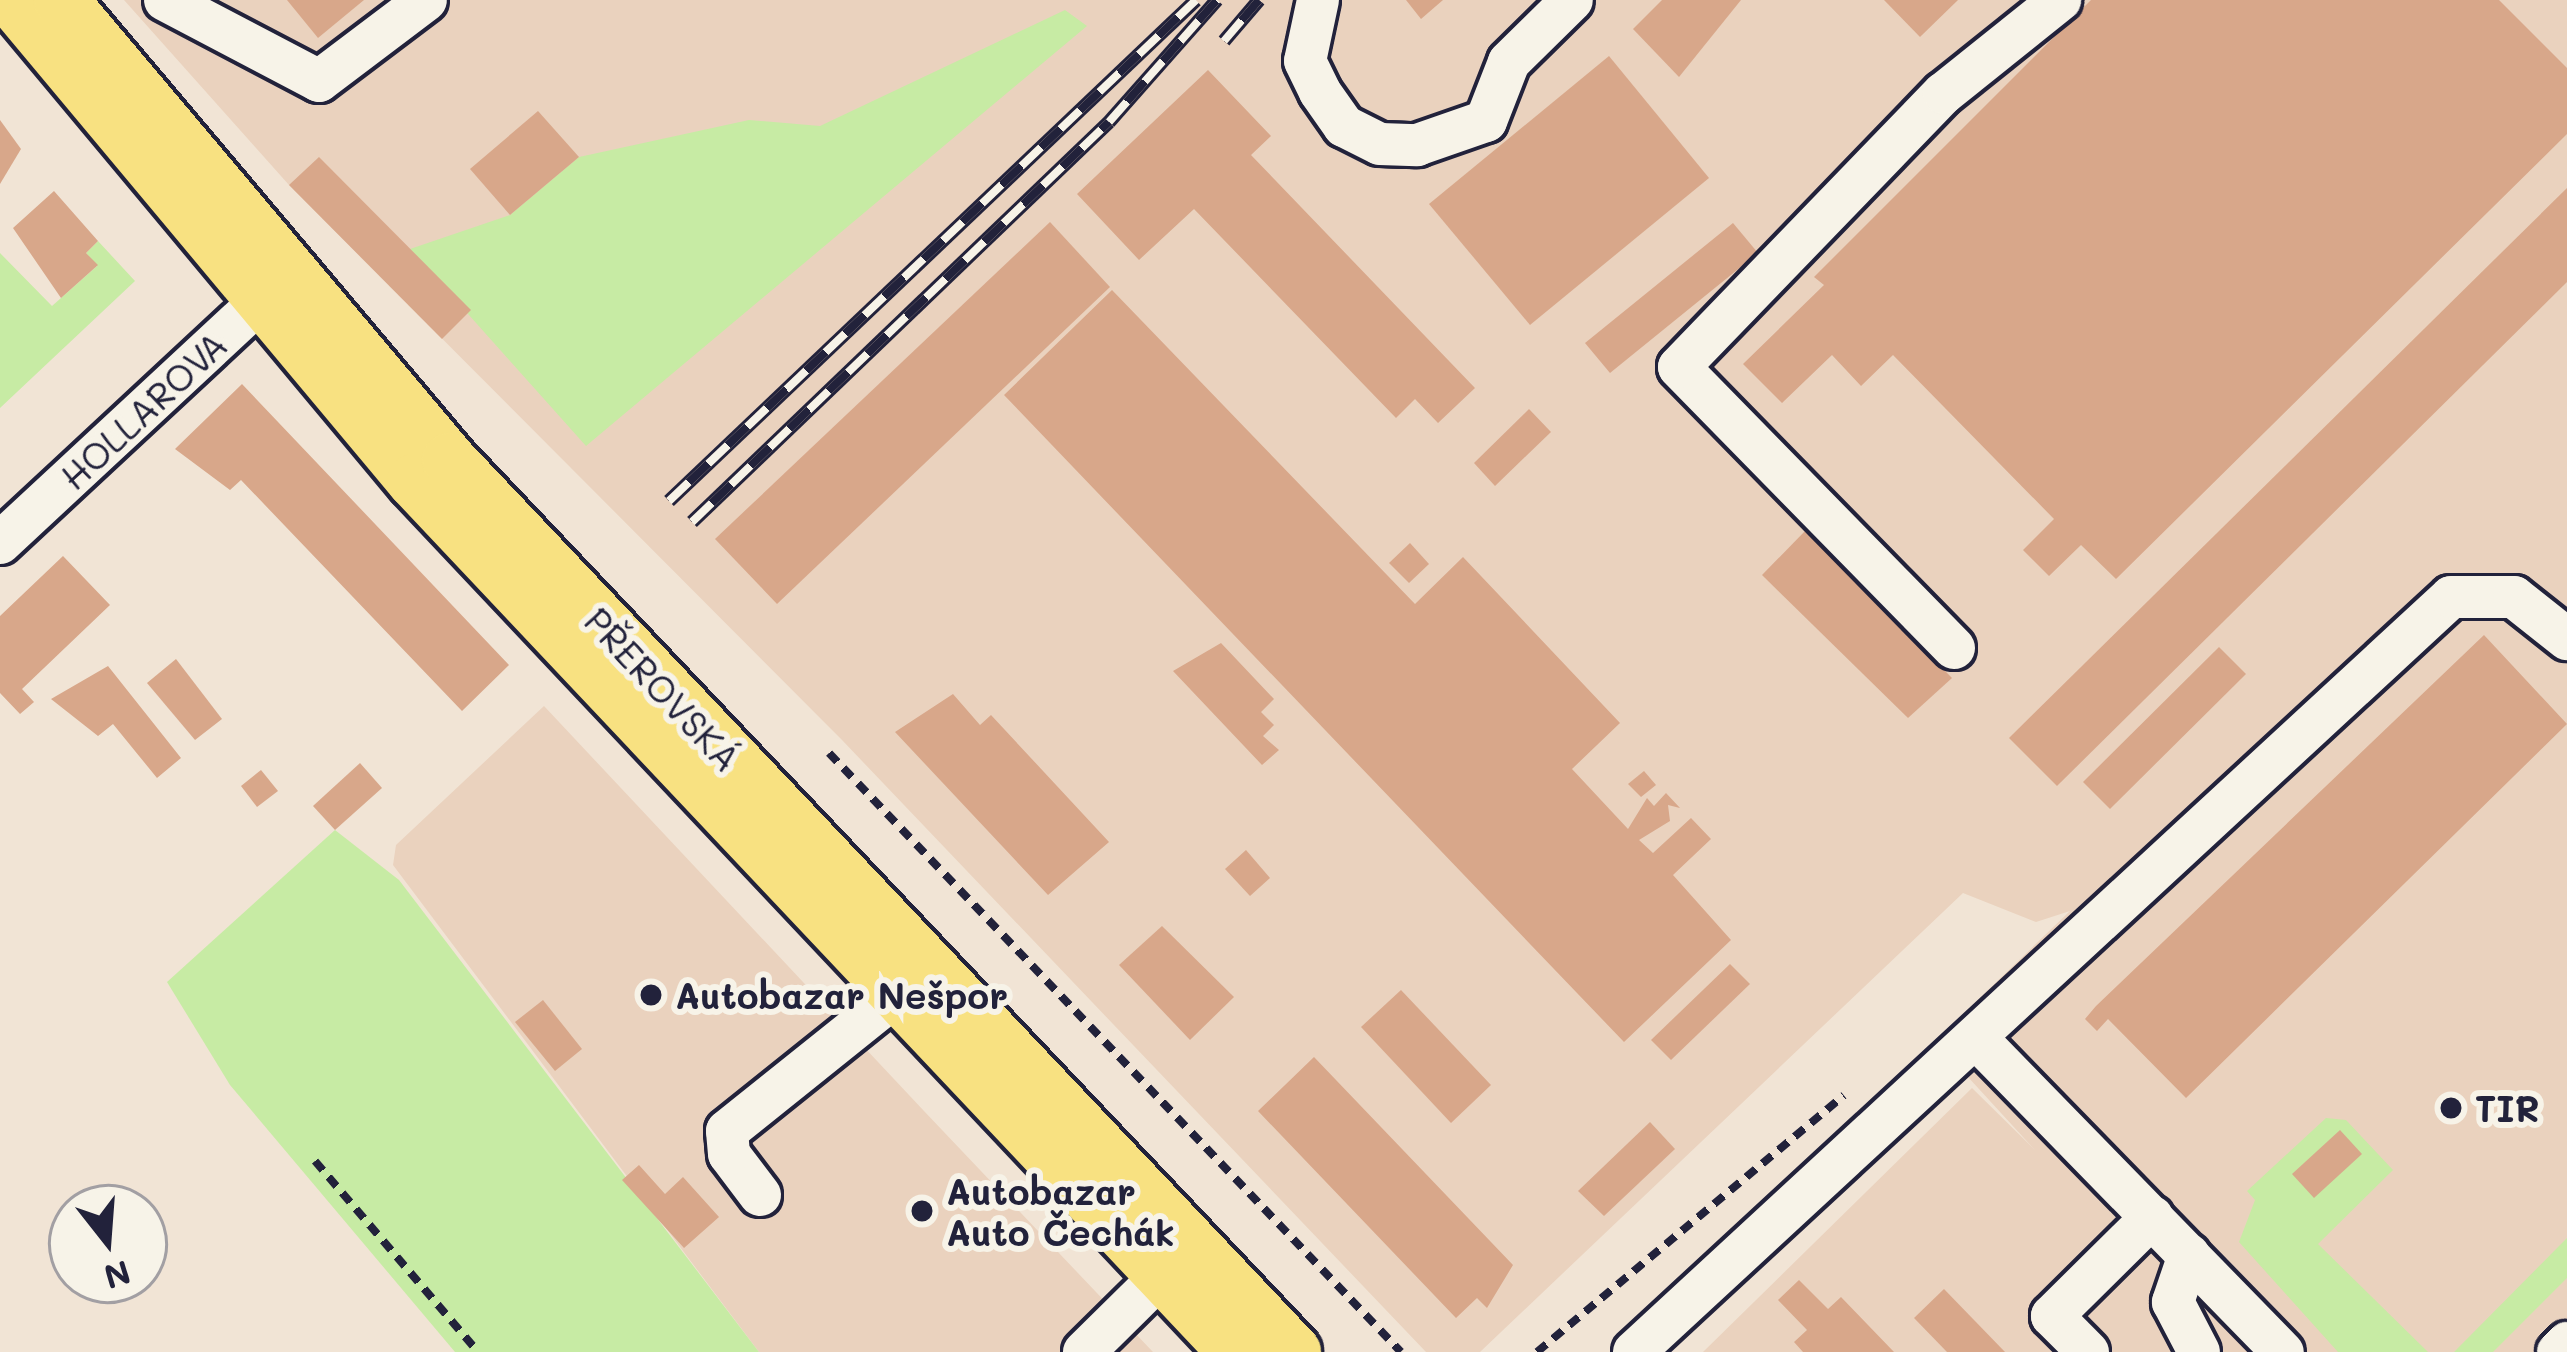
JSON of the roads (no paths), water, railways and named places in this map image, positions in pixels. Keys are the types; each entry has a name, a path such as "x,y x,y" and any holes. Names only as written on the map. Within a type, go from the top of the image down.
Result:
{"main road":[{"name":"PŘEROVSKÁ","path":"12,0 898,995 1234,1352"},
{"name":"PŘEROVSKÁ","path":"62,0 271,290 1294,1352"}],"street":[{"path":"165,0 319,81 426,0"},
{"path":"1318,0 1305,61 1320,92 1344,126 1380,145 1417,145 1486,121 1509,62 1572,0"},
{"path":"1954,648 1679,367 1944,93 2060,0"},
{"name":"HOLLAROVA","path":"0,542 271,290"},
{"path":"1634,1352 1978,1041 2451,597 2514,597 2567,639"},
{"path":"760,1195 729,1154 727,1131 898,995"},
{"path":"1978,1041 2283,1352"},
{"path":"2088,1352 2052,1316 2152,1217"},
{"path":"2189,1255 2173,1302 2200,1352"},
{"path":"1084,1352 1162,1276"},
{"path":"2558,1352 2567,1343"}],"railway":[{"path":"669,501 1196,0"},
{"path":"692,522 1109,122 1217,0"},
{"path":"1224,41 1259,0"}],"place":[{"name":"Autobazar Nešpor","path":"651,995"},
{"name":"TIR","path":"2451,1108"},
{"name":"Autobazar Auto Čechák","path":"922,1211"}]}
